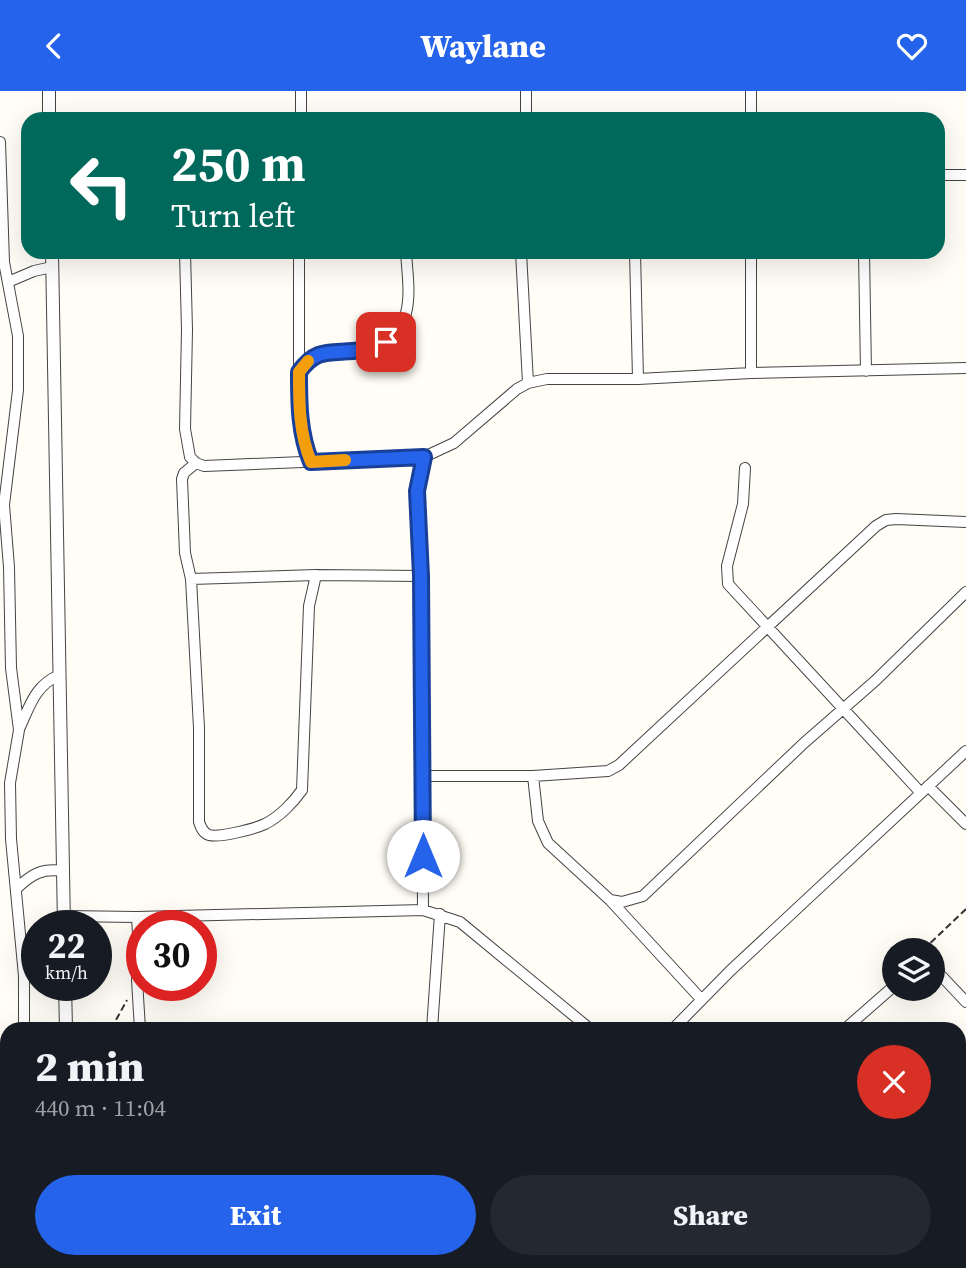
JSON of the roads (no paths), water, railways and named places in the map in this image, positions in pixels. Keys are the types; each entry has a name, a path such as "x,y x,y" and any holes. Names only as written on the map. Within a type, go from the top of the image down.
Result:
{"street":[{"path":"49,91 49,112"},
{"path":"301,91 301,112"},
{"path":"526,91 526,112"},
{"path":"751,91 751,112"},
{"path":"0,142 4,263 18,336 18,390 4,505 9,567 11,668 19,730"},
{"path":"945,175 966,175"},
{"path":"51,259 64,910"},
{"path":"185,259 185,429 190,457 204,466 424,457 454,443 505,397 527,383 547,379 638,379 751,373 966,368"},
{"path":"299,259 302,436 311,462"},
{"path":"299,372 309,360 324,352 371,348 396,334 402,326 408,305 406,259"},
{"path":"521,259 527,383"},
{"path":"635,259 638,379"},
{"path":"751,259 751,373"},
{"path":"863,259 866,371"},
{"path":"8,282 52,267"},
{"path":"423,910 421,576 417,491 424,457"},
{"path":"196,463 184,473 182,479 185,553 191,579 198,714 199,822 202,830 211,835 253,829 266,824 293,803 302,790 309,607 316,575"},
{"path":"745,468 743,504 728,559 727,581 730,587 844,710 925,790 966,824"},
{"path":"423,776 533,776 608,771 619,765 876,526 886,520 966,522"},
{"path":"191,579 316,575 421,576"},
{"path":"610,900 633,901 643,896 795,751 844,710 966,592"},
{"path":"24,1022 24,976 11,839 10,783 19,730 40,686 60,675"},
{"path":"680,1022 966,751"},
{"path":"533,776 538,821 548,843 610,900 701,999"},
{"path":"16,888 31,875 42,870 64,871"},
{"path":"217,915 423,910 440,914 460,922 581,1022"},
{"path":"432,1022 440,914"},
{"path":"945,980 966,1002"},
{"path":"853,1022 882,997"},
{"path":"65,1001 66,1022"},
{"path":"138,1001 139,1022"}]}
